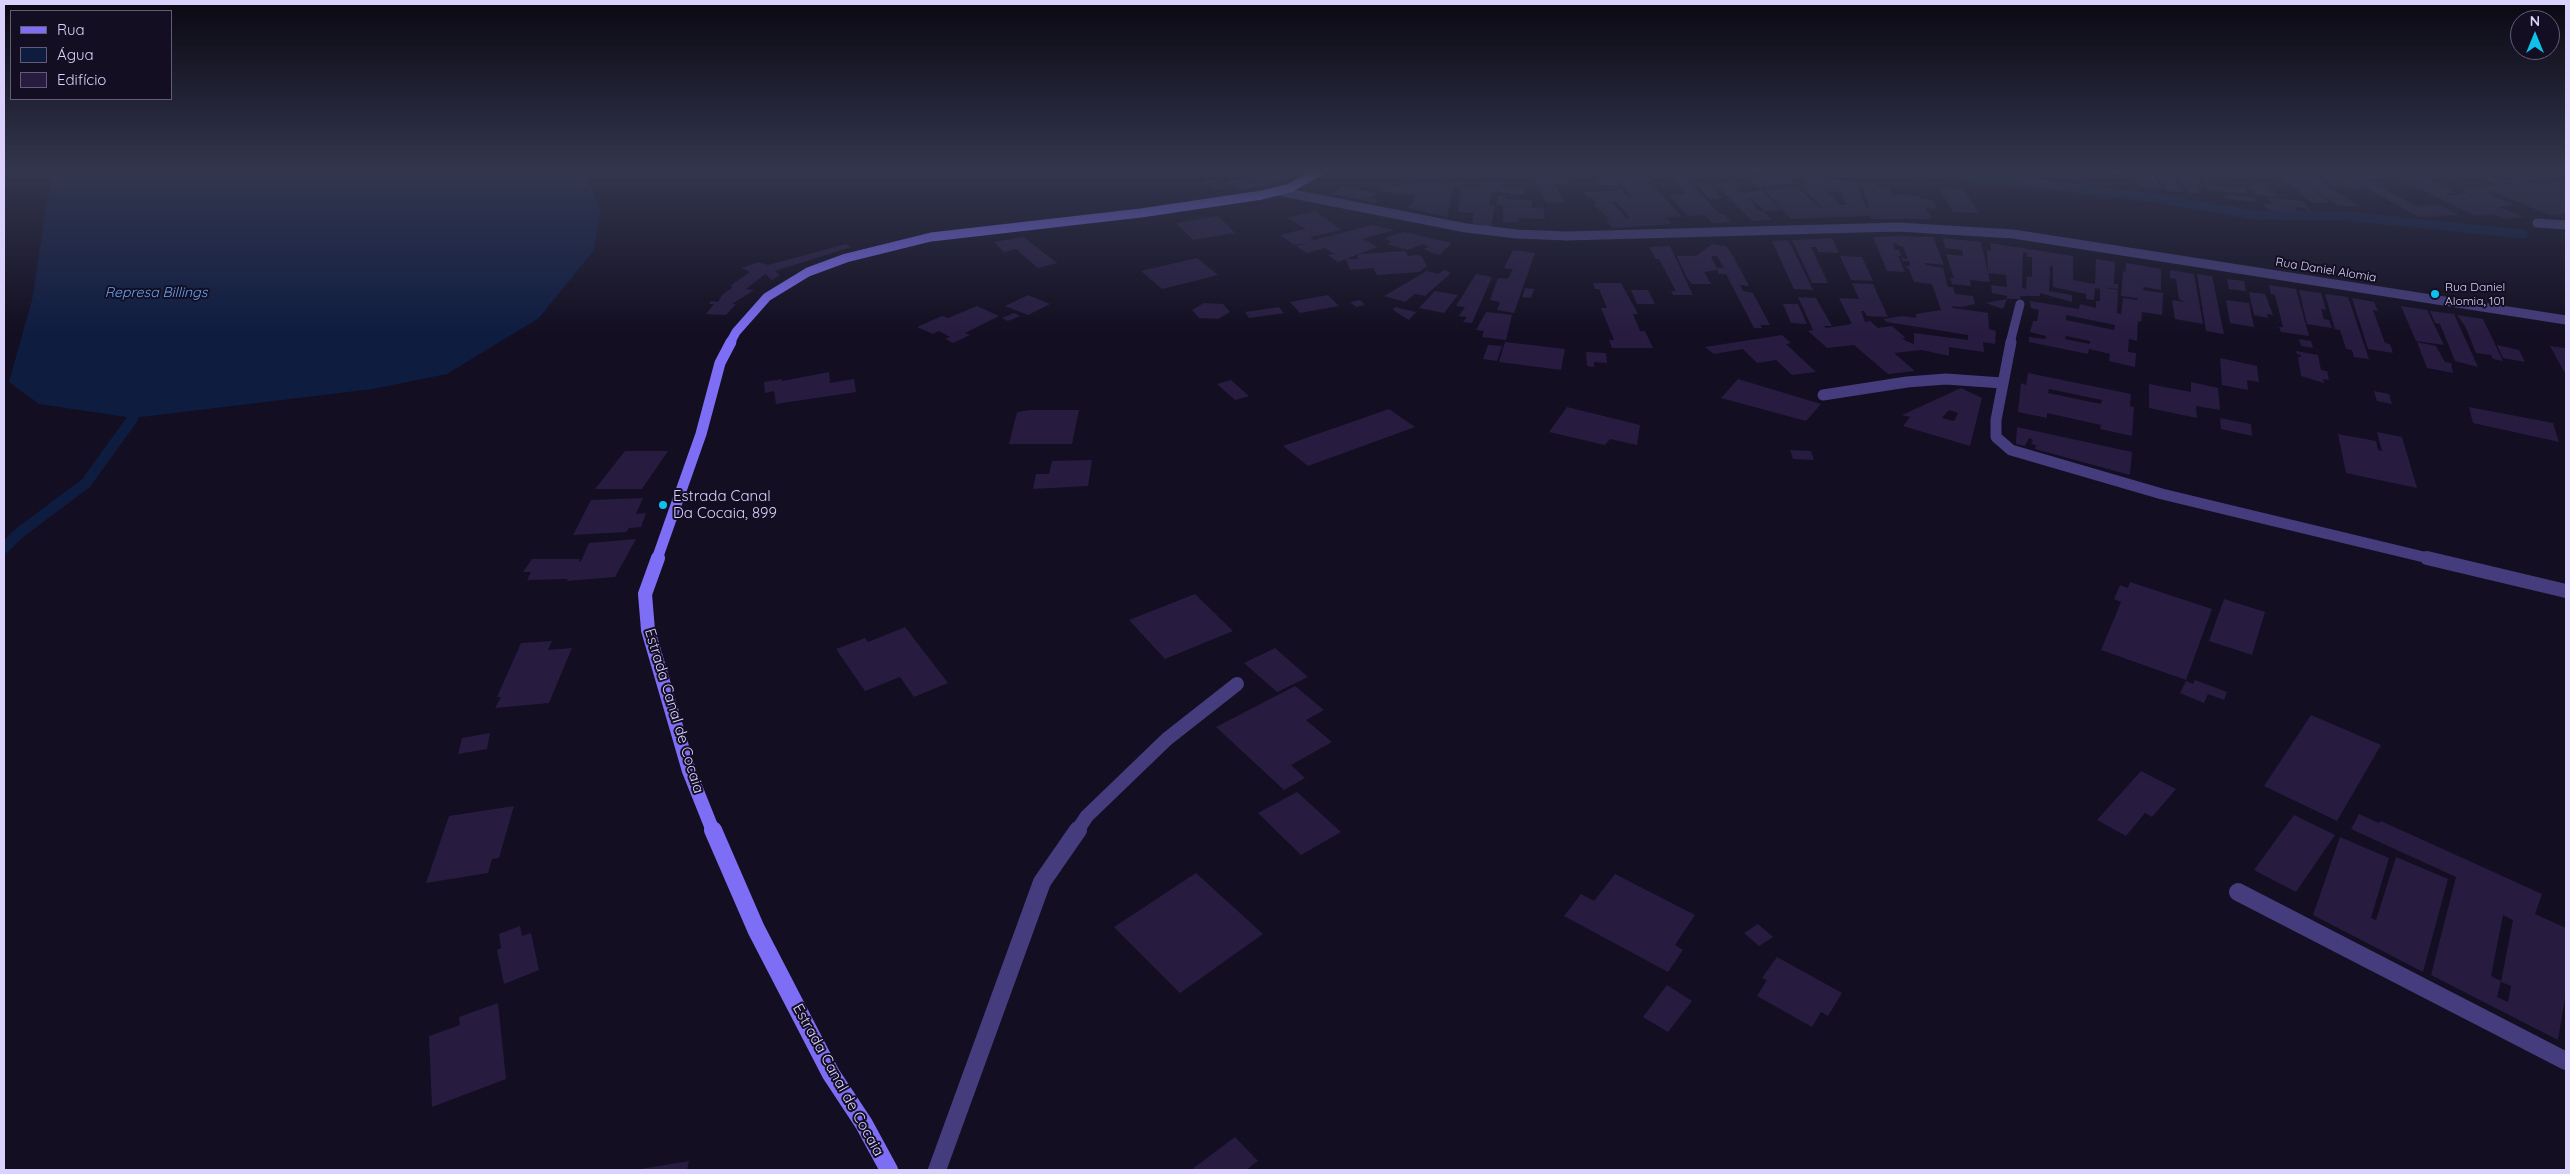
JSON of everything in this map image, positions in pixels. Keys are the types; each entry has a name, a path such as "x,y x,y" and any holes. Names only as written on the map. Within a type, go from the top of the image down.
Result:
{"main road":[{"name":"Estrada Canal de Cocaia","path":"889,1170 864,1124 832,1074 756,929 732,877 689,771 648,630 645,594 701,434 720,363 736,332 767,297 808,272 846,258 932,237 1030,226"}],"street":[{"name":"Rua Daniel Alomia","path":"1455,226 1518,234 1567,236 1898,227 2013,234 2566,320"},
{"path":"2020,304 2002,383 1996,437 2011,450 2162,494 2566,591"},
{"path":"1823,395 1907,382 1946,379 2002,383"},
{"path":"937,1170 1042,882 1087,816 1168,739 1237,684"},
{"path":"2238,892 2566,1061"}],"water":[{"name":"Represa Billings","path":"44,226 598,226 594,250 539,318 447,374 373,389 133,418 39,404 9,382 32,300"}],"building":[{"path":"1179,226 1228,226 1235,233 1193,240"},
{"path":"1300,226 1336,226 1342,230 1310,237 1314,240 1369,226 1395,230 1362,239 1378,247 1338,262 1328,255 1334,254 1325,248 1307,253 1296,246 1308,243 1294,245 1280,235 1306,229"},
{"path":"1611,226 1645,226 1612,228"},
{"path":"1404,232 1452,243 1439,255 1423,249 1429,247 1423,244 1407,250 1387,244 1392,242 1384,238"},
{"path":"1023,237 1057,263 1038,268 1016,249 1004,252 994,242"},
{"path":"1873,237 1933,237 1944,265 1925,263 1926,265 1943,268 1948,287 1953,287 1955,294 1973,296 1975,304 1960,307 1952,306 1953,308 1988,313 1989,329 1996,331 1995,344 1983,342 1984,352 1949,347 1949,356 1922,350 1894,353 1915,371 1888,374 1854,345 1827,348 1808,331 1813,330 1798,297 1816,298 1832,326 1824,326 1826,328 1852,324 1839,298 1859,299 1852,283 1873,284 1888,317 1867,316 1864,311 1861,311 1865,322 1870,321 1878,328 1892,326 1906,338 1902,338 1914,344 1914,333 1968,340 1968,335 1887,322 1883,319 1902,316 1916,318 1916,314 1941,310 1932,284 1914,282 1909,269 1905,266 1910,266 1909,261 1903,261 1902,258 1908,259 1903,247 1893,243 1895,250 1899,250 1901,256 1898,256 1905,272 1887,271"},
{"path":"1832,238 1839,253 1818,252 1816,247 1811,247 1828,283 1812,283 1792,240"},
{"path":"1943,238 1981,242 1990,282 1970,280 1971,286 1952,284 1950,278 1954,278 1946,254 1963,256 1962,250 1945,248"},
{"path":"1787,240 1813,290 1794,289 1772,241"},
{"path":"1990,243 2073,256 2073,280 2095,284 2096,259 2115,262 2114,284 2118,284 2118,289 2100,287 2118,290 2117,313 2121,314 2123,298 2137,300 2138,298 2121,296 2123,271 2126,272 2126,263 2161,269 2161,290 2144,287 2143,290 2163,293 2162,315 2142,312 2141,322 2138,321 2137,341 2129,339 2128,352 2136,353 2135,367 2109,361 2110,354 2089,349 2088,354 2029,342 2029,337 2045,339 2046,336 2030,332 2033,321 2037,321 2039,310 2031,308 2030,301 2079,309 2080,304 2096,308 2096,301 2100,301 2100,289 2095,288 2094,300 2086,299 2086,294 2053,287 2053,267 2050,266 2049,291 2072,295 2072,302 2040,293 2040,296 2020,296 2020,299 2007,299 2007,296 1992,293 1991,285 2007,287 2006,275 1988,273 1987,250 1991,251","holes":["2023,252 2027,253 2027,257 2032,257 2032,277 2027,276 2026,289 2022,288","2066,315 2115,325 2114,330 2066,320","2066,336 2090,341 2090,344 2065,339"]},
{"path":"846,244 851,247 775,271 780,275 772,280 765,274 746,289 754,290 732,304 736,304 726,315 706,314 714,304 709,304 711,301 718,302 722,295 733,287 730,286 750,272 741,268 759,262 768,265"},
{"path":"1712,244 1726,246 1749,286 1740,285 1743,291 1753,293 1770,325 1760,325 1762,328 1754,328 1726,274 1719,274 1717,270 1704,272 1711,284 1692,284 1687,278 1677,256 1696,256","holes":["1711,256 1717,256 1724,268 1717,268"]},
{"path":"1670,246 1693,295 1673,295 1671,291 1676,291 1659,259 1656,259 1649,247"},
{"path":"1513,250 1535,253 1514,313 1497,310 1500,302 1490,300 1498,278 1508,279 1513,269 1504,268"},
{"path":"1405,251 1408,256 1418,255 1422,257 1427,266 1419,272 1377,275 1373,268 1350,270 1346,259 1358,259 1357,256 1361,254"},
{"path":"1840,256 1862,257 1873,281 1851,280"},
{"path":"1197,258 1218,275 1162,289 1141,271"},
{"path":"1444,270 1451,273 1425,296 1415,294 1405,302 1384,296 1427,271 1438,274"},
{"path":"2170,270 2194,274 2203,324 2175,319 2172,300 2185,302 2179,299 2176,279 2170,278"},
{"path":"1476,274 1492,277 1472,323 1463,322 1467,317 1459,316 1465,307 1456,306"},
{"path":"2197,274 2212,276 2224,334 2206,331"},
{"path":"2227,279 2244,281 2246,291 2229,289"},
{"path":"1593,283 1621,283 1638,314 1633,314 1640,331 1645,331 1653,348 1612,348 1609,340 1614,340 1601,308 1607,308 1599,289 1595,289"},
{"path":"2269,285 2296,289 2309,336 2281,332 2279,327 2283,327 2275,295 2271,294"},
{"path":"1525,288 1534,289 1531,298 1522,297"},
{"path":"1631,290 1648,290 1655,304 1637,304"},
{"path":"2299,290 2321,293 2326,310 2321,309 2324,319 2329,320 2332,328 2307,324"},
{"path":"1435,291 1458,295 1444,313 1419,308"},
{"path":"2249,292 2265,294 2273,315 2267,314 2268,318 2254,315"},
{"path":"2325,294 2348,297 2369,359 2354,357 2352,350 2346,349 2340,330 2335,329"},
{"path":"1028,295 1050,304 1028,315 1005,306"},
{"path":"1328,295 1339,306 1300,313 1290,302"},
{"path":"2352,298 2374,302 2378,311 2373,310 2385,343 2390,344 2393,353 2368,349"},
{"path":"2007,299 2003,309 1986,303"},
{"path":"1360,300 1365,305 1356,307 1350,302"},
{"path":"2226,300 2249,303 2254,327 2230,323"},
{"path":"1204,303 1223,304 1230,312 1218,319 1199,318 1192,310"},
{"path":"1783,304 1798,304 1807,324 1791,323"},
{"path":"977,306 999,316 965,333 970,335 953,343 945,339 950,337 939,331 933,334 917,327 942,316 948,318"},
{"path":"2401,306 2427,310 2444,345 2416,341"},
{"path":"1279,307 1284,313 1249,318 1245,312"},
{"path":"1395,307 1416,312 1409,320 1393,310"},
{"path":"2430,311 2454,314 2478,367 2455,361 2440,324 2435,323"},
{"path":"1486,312 1512,315 1506,340 1482,337 1484,331 1476,330"},
{"path":"1014,313 1020,316 1008,321 1002,318"},
{"path":"2457,315 2483,319 2503,361 2493,359 2491,355 2476,353 2465,326"},
{"path":"1782,335 1791,343 1786,344 1816,372 1792,375 1776,360 1757,363 1743,349 1714,354 1705,347"},
{"path":"2299,339 2311,341 2313,348 2301,346"},
{"path":"1505,342 1565,349 1561,370 1499,362"},
{"path":"2417,342 2436,346 2445,362 2451,363 2453,373 2427,368"},
{"path":"1488,345 1502,346 1497,361 1483,359"},
{"path":"2497,345 2519,350 2525,362 2503,358"},
{"path":"2550,346 2565,348 2566,375 2556,357"},
{"path":"2296,351 2318,355 2321,370 2327,371 2329,380 2323,379 2324,383 2301,376 2298,357 2301,357 2301,355 2297,354"},
{"path":"1586,352 1606,353 1607,363 1594,362 1594,367 1587,366"},
{"path":"2220,358 2257,366 2259,382 2247,380 2248,390 2222,385"},
{"path":"829,372 830,383 854,379 856,392 776,404 774,391 765,393 764,382 782,379 782,381"},
{"path":"2028,373 2131,394 2130,406 2134,407 2132,436 2100,429 2101,425 2047,413 2047,418 2018,412 2021,383 2026,385","holes":["2049,389 2102,400 2101,404 2048,393"]},
{"path":"1738,379 1821,404 1806,421 1721,398"},
{"path":"1231,380 1249,396 1235,400 1217,384"},
{"path":"2191,382 2218,388 2220,410 2196,406 2197,418 2149,408 2149,384 2191,392"},
{"path":"1961,388 1982,398 1970,446 1903,426 1910,417 1902,415","holes":["1949,410 1958,413 1954,421 1942,418"]},
{"path":"2374,391 2389,394 2392,404 2377,401"},
{"path":"1567,407 1640,425 1637,445 1610,439 1605,445 1549,432"},
{"path":"2469,407 2553,423 2559,442 2473,423"},
{"path":"1389,409 1415,427 1308,466 1283,446"},
{"path":"1029,410 1079,410 1072,444 1009,444 1017,412"},
{"path":"2220,418 2251,424 2252,436 2221,429"},
{"path":"2017,427 2132,452 2130,475 2035,449 2036,445 2031,444 2033,440 2029,438 2025,446 2016,444"},
{"path":"2377,432 2402,437 2417,488 2346,473 2338,434 2376,441 2378,450 2382,451"},
{"path":"1790,450 1811,451 1814,460 1793,459"},
{"path":"625,451 668,451 642,489 595,489"},
{"path":"1092,460 1088,486 1033,489 1036,474 1049,474 1052,461"},
{"path":"643,498 636,514 646,513 641,527 629,528 626,532 573,535 591,500"},
{"path":"636,539 615,577 566,581 568,579 527,580 531,572 523,572 532,559 580,559 578,562 581,561 589,543"},
{"path":"2130,582 2212,609 2186,680 2101,650 2121,602 2114,599 2120,585 2128,588"},
{"path":"1195,594 1233,631 1165,659 1129,620"},
{"path":"2224,599 2265,612 2252,655 2209,641"},
{"path":"905,627 948,683 914,697 900,677 865,691 836,649 865,638 868,642"},
{"path":"552,641 548,650 572,648 549,703 495,708 501,697 497,697 521,643"},
{"path":"1275,648 1308,677 1277,692 1244,663"},
{"path":"2195,680 2227,692 2224,700 2208,694 2204,703 2180,693 2186,681 2193,684"},
{"path":"1295,686 1324,710 1306,720 1332,742 1291,765 1305,778 1284,790 1216,727"},
{"path":"2311,715 2381,745 2337,821 2264,786"},
{"path":"490,733 487,749 458,754 462,738"},
{"path":"2141,771 2176,789 2152,817 2145,813 2126,836 2097,820"},
{"path":"1297,792 1341,832 1301,855 1258,813"},
{"path":"514,806 499,858 492,859 488,873 426,883 449,816"},
{"path":"2359,814 2379,823 2381,821 2542,894 2535,914 2566,928 2566,992 2558,1040 2431,975 2456,877 2351,829","holes":["2503,915 2513,920 2501,982 2511,986 2508,1002 2497,997 2501,981 2491,976"]},
{"path":"2294,815 2335,835 2296,892 2254,870"},
{"path":"2340,837 2389,858 2371,918 2376,920 2396,857 2448,879 2423,972 2313,915"},
{"path":"1196,873 1263,934 1180,993 1114,927"},
{"path":"1615,874 1695,915 1675,945 1683,950 1668,972 1564,916 1581,894 1594,901"},
{"path":"1758,924 1773,937 1759,946 1744,933"},
{"path":"520,926 522,936 531,933 539,970 504,984 497,950 501,948 499,934"},
{"path":"1777,957 1842,993 1828,1016 1821,1012 1812,1027 1757,996 1767,980 1762,978"},
{"path":"1667,985 1692,1001 1668,1032 1643,1017"},
{"path":"498,1003 506,1079 432,1107 429,1036 460,1025 459,1017"},
{"path":"1235,1137 1258,1161 1246,1170 1191,1170"},
{"path":"689,1161 687,1170 641,1170 641,1169"}],"waterway":[{"path":"2442,226 2523,234"},
{"path":"4,548 18,534 86,483 133,418"}],"place":[{"name":"Rua Daniel Alomia, 101","path":"2435,294"},
{"name":"Estrada Canal Da Cocaia, 899","path":"663,505"}]}
